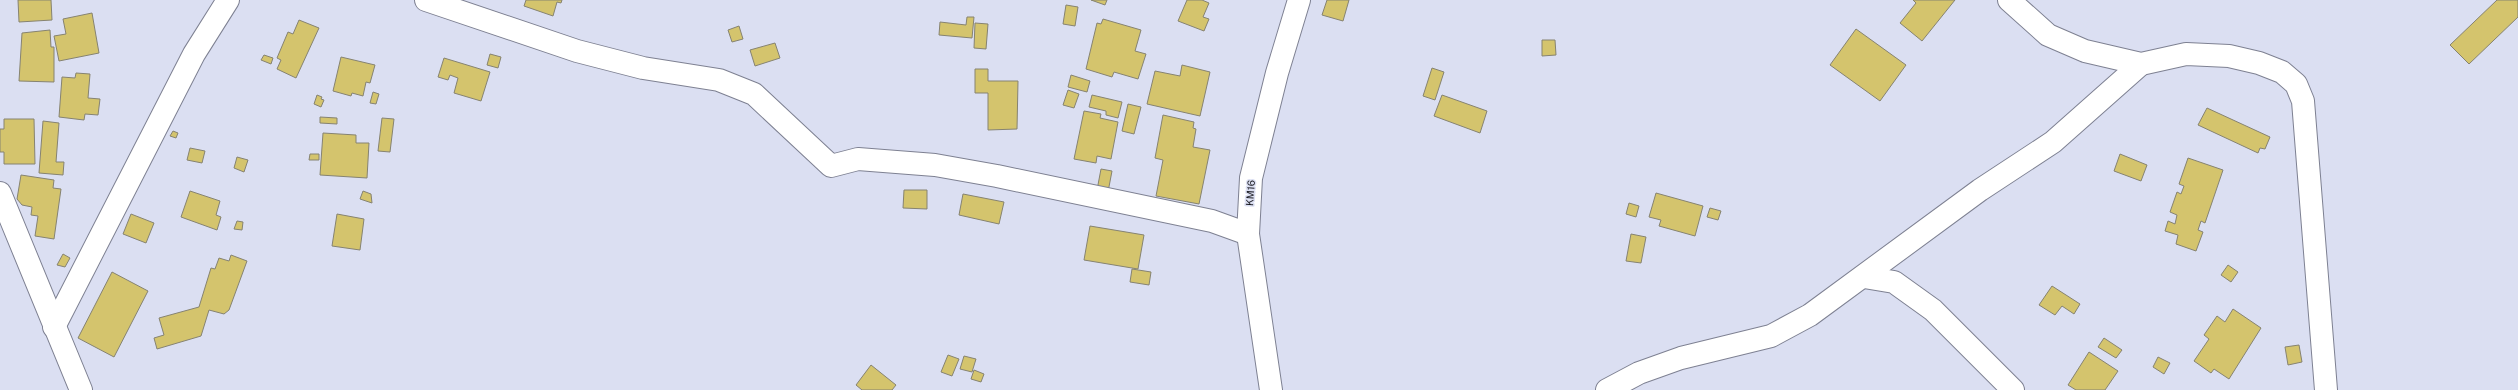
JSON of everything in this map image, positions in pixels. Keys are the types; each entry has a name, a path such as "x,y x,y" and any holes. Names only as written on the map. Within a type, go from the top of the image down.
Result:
{"street":[{"path":"54,327 194,54 228,0"},
{"path":"426,0 577,51 643,68 719,80 740,87 754,94 831,166 858,159 935,166 1212,221 1248,234"},
{"name":"KM16","path":"1271,390 1248,234 1251,178 1277,73 1299,0"},
{"path":"2009,0 2048,35 2085,51 2141,64 2186,54 2229,56 2259,63 2276,70 2296,84 2303,101 2326,390"},
{"path":"1607,390 1639,373 1681,358 1771,336 1810,315 1864,277 1980,190 2053,142 2141,64"},
{"path":"0,193 81,390"},
{"path":"1864,277 1894,282 1933,310 2012,390"}],"building":[{"path":"18,0 51,0 52,20 19,22"},
{"path":"526,0 562,0 561,3 557,2 553,16 524,6"},
{"path":"1091,0 1107,0 1105,5"},
{"path":"1187,0 1202,0 1209,3 1203,17 1209,19 1204,31 1178,21"},
{"path":"1327,0 1349,0 1343,21 1322,15"},
{"path":"1913,0 1955,0 1922,41 1900,23 1916,3"},
{"path":"2497,0 2518,0 2518,17 2469,64 2450,45"},
{"path":"1066,5 1078,7 1075,26 1063,24"},
{"path":"92,13 99,53 59,61 54,36 66,34 63,19"},
{"path":"967,17 974,17 972,38 939,35 940,22 966,25"},
{"path":"1103,19 1141,30 1135,51 1146,54 1138,79 1114,72 1112,77 1086,69 1097,23 1101,24"},
{"path":"299,20 319,28 296,78 277,69 281,60 277,58 288,32 293,34"},
{"path":"975,23 988,24 986,49 974,48"},
{"path":"739,26 743,39 732,42 728,30"},
{"path":"1856,29 1906,65 1880,101 1830,65"},
{"path":"50,30 51,47 54,47 54,82 19,81 22,33"},
{"path":"1542,40 1555,40 1556,55 1542,56"},
{"path":"775,43 780,58 755,66 750,50"},
{"path":"490,54 501,57 498,68 487,65"},
{"path":"264,55 273,58 271,64 261,60"},
{"path":"341,57 375,65 370,83 366,82 363,96 352,93 351,96 333,91"},
{"path":"444,58 490,72 481,101 454,93 458,78 450,75 448,80 438,77"},
{"path":"1182,65 1210,72 1200,116 1147,104 1155,71 1180,76"},
{"path":"1432,68 1444,72 1435,100 1423,96"},
{"path":"975,69 988,69 988,81 1018,81 1017,129 988,130 988,93 975,93"},
{"path":"76,73 90,74 88,98 100,99 98,115 85,114 84,120 59,117 62,77 75,78"},
{"path":"1071,75 1090,81 1087,92 1068,87"},
{"path":"1068,90 1079,94 1074,108 1063,105"},
{"path":"373,92 379,94 376,104 370,103"},
{"path":"317,95 322,97 321,99 324,100 321,107 314,104"},
{"path":"1092,95 1122,102 1118,118 1106,115 1106,111 1089,107"},
{"path":"1442,95 1487,111 1480,133 1434,116"},
{"path":"1128,104 1141,107 1134,134 1122,131"},
{"path":"2207,108 2270,137 2265,149 2260,148 2258,153 2198,125"},
{"path":"1084,111 1101,114 1100,118 1118,122 1111,159 1097,156 1096,163 1074,159"},
{"path":"1163,115 1194,122 1193,128 1196,129 1193,147 1210,150 1199,204 1156,196 1163,160 1155,158"},
{"path":"320,117 337,118 337,124 320,123"},
{"path":"382,118 394,119 390,152 378,151"},
{"path":"4,119 34,119 35,164 4,164 4,152 0,152 0,129 4,129"},
{"path":"43,121 59,123 56,162 64,162 63,175 39,173"},
{"path":"173,131 178,133 176,138 170,136"},
{"path":"323,133 356,135 356,143 369,143 367,178 320,175"},
{"path":"190,148 205,151 202,163 187,160"},
{"path":"310,154 319,154 319,160 309,160"},
{"path":"2120,154 2147,165 2141,181 2114,171"},
{"path":"237,157 248,160 244,172 234,168"},
{"path":"2188,158 2223,170 2205,223 2201,221 2198,230 2203,232 2196,251 2176,244 2178,235 2165,231 2168,221 2175,224 2177,215 2170,212 2177,192 2181,194 2184,186 2179,184"},
{"path":"1101,169 1112,171 1108,192 1097,190"},
{"path":"21,175 54,180 53,188 61,189 54,239 35,236 38,216 31,215 32,207 22,205 17,199"},
{"path":"904,190 927,190 927,209 903,208"},
{"path":"190,191 220,201 216,215 221,217 217,230 181,217"},
{"path":"363,191 371,194 372,203 360,199"},
{"path":"1656,193 1703,206 1695,236 1659,226 1661,220 1649,217"},
{"path":"963,194 1004,202 999,224 959,215"},
{"path":"1629,203 1639,206 1636,217 1626,214"},
{"path":"1710,208 1721,211 1718,220 1707,217"},
{"path":"131,214 154,223 146,243 123,234"},
{"path":"337,214 364,219 360,250 332,246"},
{"path":"237,221 243,222 242,230 234,229"},
{"path":"1090,226 1144,235 1138,269 1084,260"},
{"path":"1631,234 1646,237 1641,263 1626,261"},
{"path":"63,254 70,258 65,267 57,265"},
{"path":"231,255 247,261 229,310 224,314 209,310 201,336 157,349 154,338 164,335 159,318 199,307 211,268 215,269 219,258 229,261"},
{"path":"2228,265 2238,272 2231,282 2221,275"},
{"path":"1132,269 1151,272 1149,285 1130,282"},
{"path":"112,272 148,291 114,357 78,338"},
{"path":"2052,286 2080,304 2074,314 2062,306 2055,315 2039,305"},
{"path":"2233,309 2261,328 2229,379 2214,369 2211,373 2194,361 2209,339 2204,335 2217,316 2225,322"},
{"path":"2104,338 2122,350 2116,358 2098,347"},
{"path":"2299,345 2302,362 2288,365 2285,347"},
{"path":"2089,352 2118,371 2105,390 2076,390 2068,385"},
{"path":"948,355 959,359 952,376 941,372"},
{"path":"964,356 976,359 972,372 960,369"},
{"path":"2158,357 2170,363 2164,374 2153,367"},
{"path":"871,365 896,385 892,390 862,390 856,385"},
{"path":"974,370 984,374 981,382 971,379"}]}
